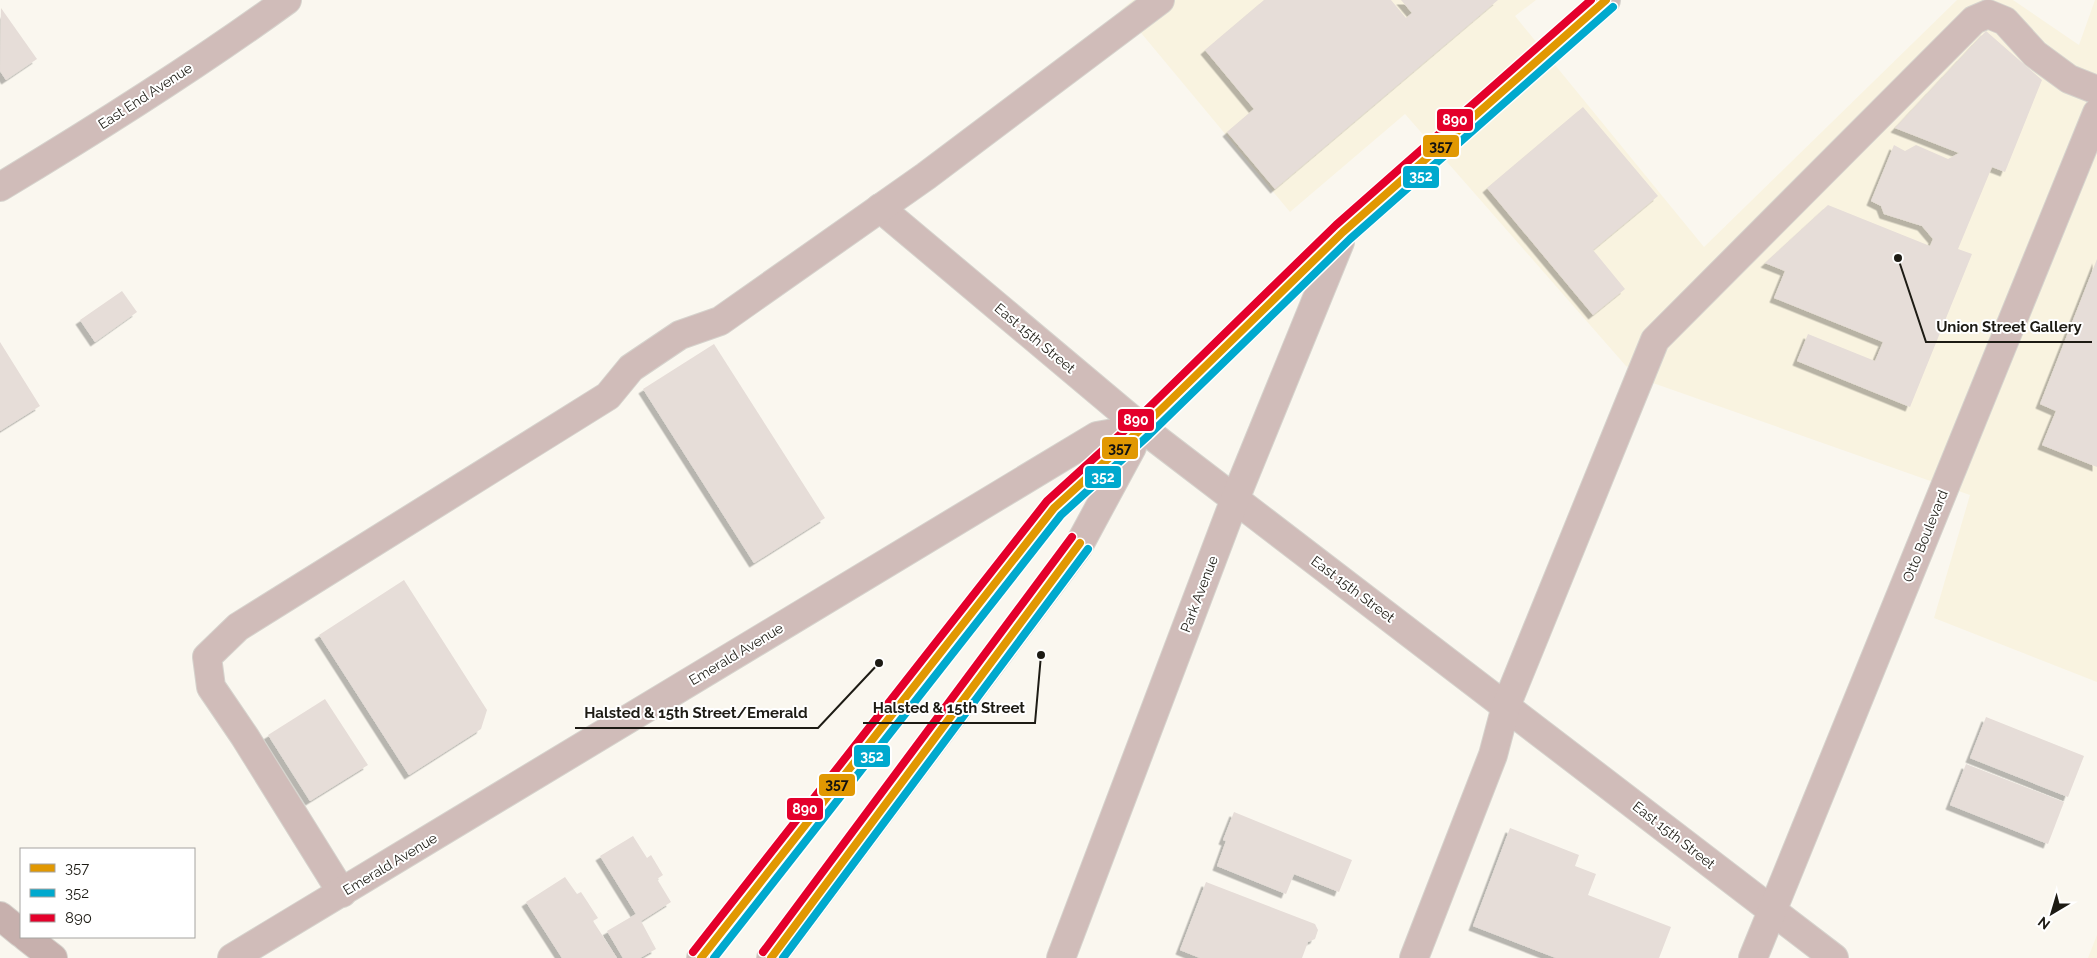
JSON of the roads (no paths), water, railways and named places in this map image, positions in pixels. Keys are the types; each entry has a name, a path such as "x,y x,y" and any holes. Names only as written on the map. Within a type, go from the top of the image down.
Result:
{"main road":[{"path":"0,916 20,932"},
{"path":"27,938 53,958"}],"street":[{"name":"East End Avenue","path":"0,187 75,142 182,73 288,0"},
{"path":"342,893 211,687 207,657 238,627 608,396 631,368 680,334 720,321 880,208 1160,0"},
{"path":"701,958 1054,508 1142,428 1343,232 1606,0"},
{"path":"1414,958 1493,755 1506,706 1654,340 1974,20 1988,14 2005,21 2035,54 2069,79 2097,90"},
{"name":"Otto Boulevard","path":"1753,958 2097,113"},
{"name":"East 15th Street","path":"880,208 1142,428 1834,958"},
{"name":"Park Avenue","path":"1061,958 1235,499 1343,232"},
{"path":"771,958 1078,547 1142,428"},
{"name":"Emerald Avenue","path":"232,958 1097,436 1142,428"}],"place":[{"name":"Union Street Gallery","path":"1898,258"},
{"name":"Halsted & 15th Street","path":"1041,655"},
{"name":"Halsted & 15th Street/Emerald","path":"879,663"}]}
